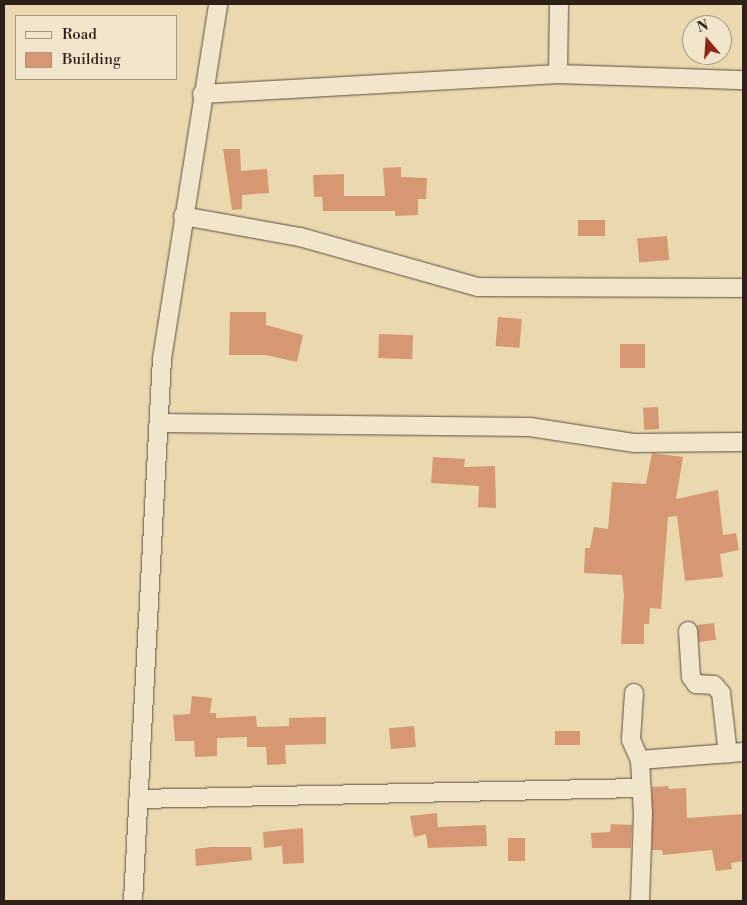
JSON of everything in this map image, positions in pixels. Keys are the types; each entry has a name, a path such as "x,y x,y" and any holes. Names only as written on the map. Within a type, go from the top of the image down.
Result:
{"street":[{"path":"133,901 140,799 162,359 202,94 218,4"},
{"path":"558,74 559,4"},
{"path":"202,94 558,74 743,80"},
{"path":"184,216 300,237 478,287 743,288"},
{"path":"159,423 530,427 636,443 743,442"},
{"path":"640,760 736,753 721,693 714,685 696,684 691,677 688,631"},
{"path":"634,692 632,740 640,760 643,814 640,901"},
{"path":"140,799 641,788"}],"building":[{"path":"223,149 240,149 241,171 267,169 269,193 242,195 242,209 232,210"},
{"path":"401,167 401,177 427,178 426,199 418,199 418,215 395,216 395,211 323,211 322,197 314,197 313,175 344,174 344,196 385,196 383,168"},
{"path":"578,220 605,220 605,236 578,236"},
{"path":"667,236 669,260 639,263 637,239"},
{"path":"230,312 266,312 266,325 303,335 297,362 266,355 229,355"},
{"path":"498,317 522,319 519,348 495,346"},
{"path":"379,334 413,335 412,359 378,358"},
{"path":"620,344 645,344 645,368 620,368"},
{"path":"658,407 659,429 644,430 643,408"},
{"path":"652,453 683,457 676,499 718,490 723,535 736,533 739,550 720,554 723,577 685,581 677,516 668,517 661,609 650,608 649,624 644,624 644,644 621,644 624,595 622,575 584,573 585,548 590,548 594,527 608,529 612,482 646,484"},
{"path":"433,457 465,459 464,467 495,466 496,508 478,507 479,486 431,483"},
{"path":"714,623 716,640 699,642 697,625"},
{"path":"192,696 212,698 210,713 216,713 216,718 256,716 257,727 289,726 289,718 326,717 326,744 285,745 286,764 267,765 266,747 247,747 247,737 217,738 217,756 195,757 194,741 175,741 173,715 190,714"},
{"path":"414,726 416,747 391,749 389,728"},
{"path":"555,731 580,731 580,745 555,745"},
{"path":"668,786 669,789 686,788 687,818 743,814 743,861 731,863 732,869 716,871 712,850 663,855 662,850 652,850 652,787"},
{"path":"437,813 438,827 486,825 487,846 428,848 426,834 414,837 410,816"},
{"path":"611,824 632,825 631,848 592,848 591,833 610,832"},
{"path":"303,828 304,863 283,864 282,846 264,848 263,832"},
{"path":"508,838 525,838 525,861 508,861"},
{"path":"251,847 252,860 196,866 195,849"}]}
